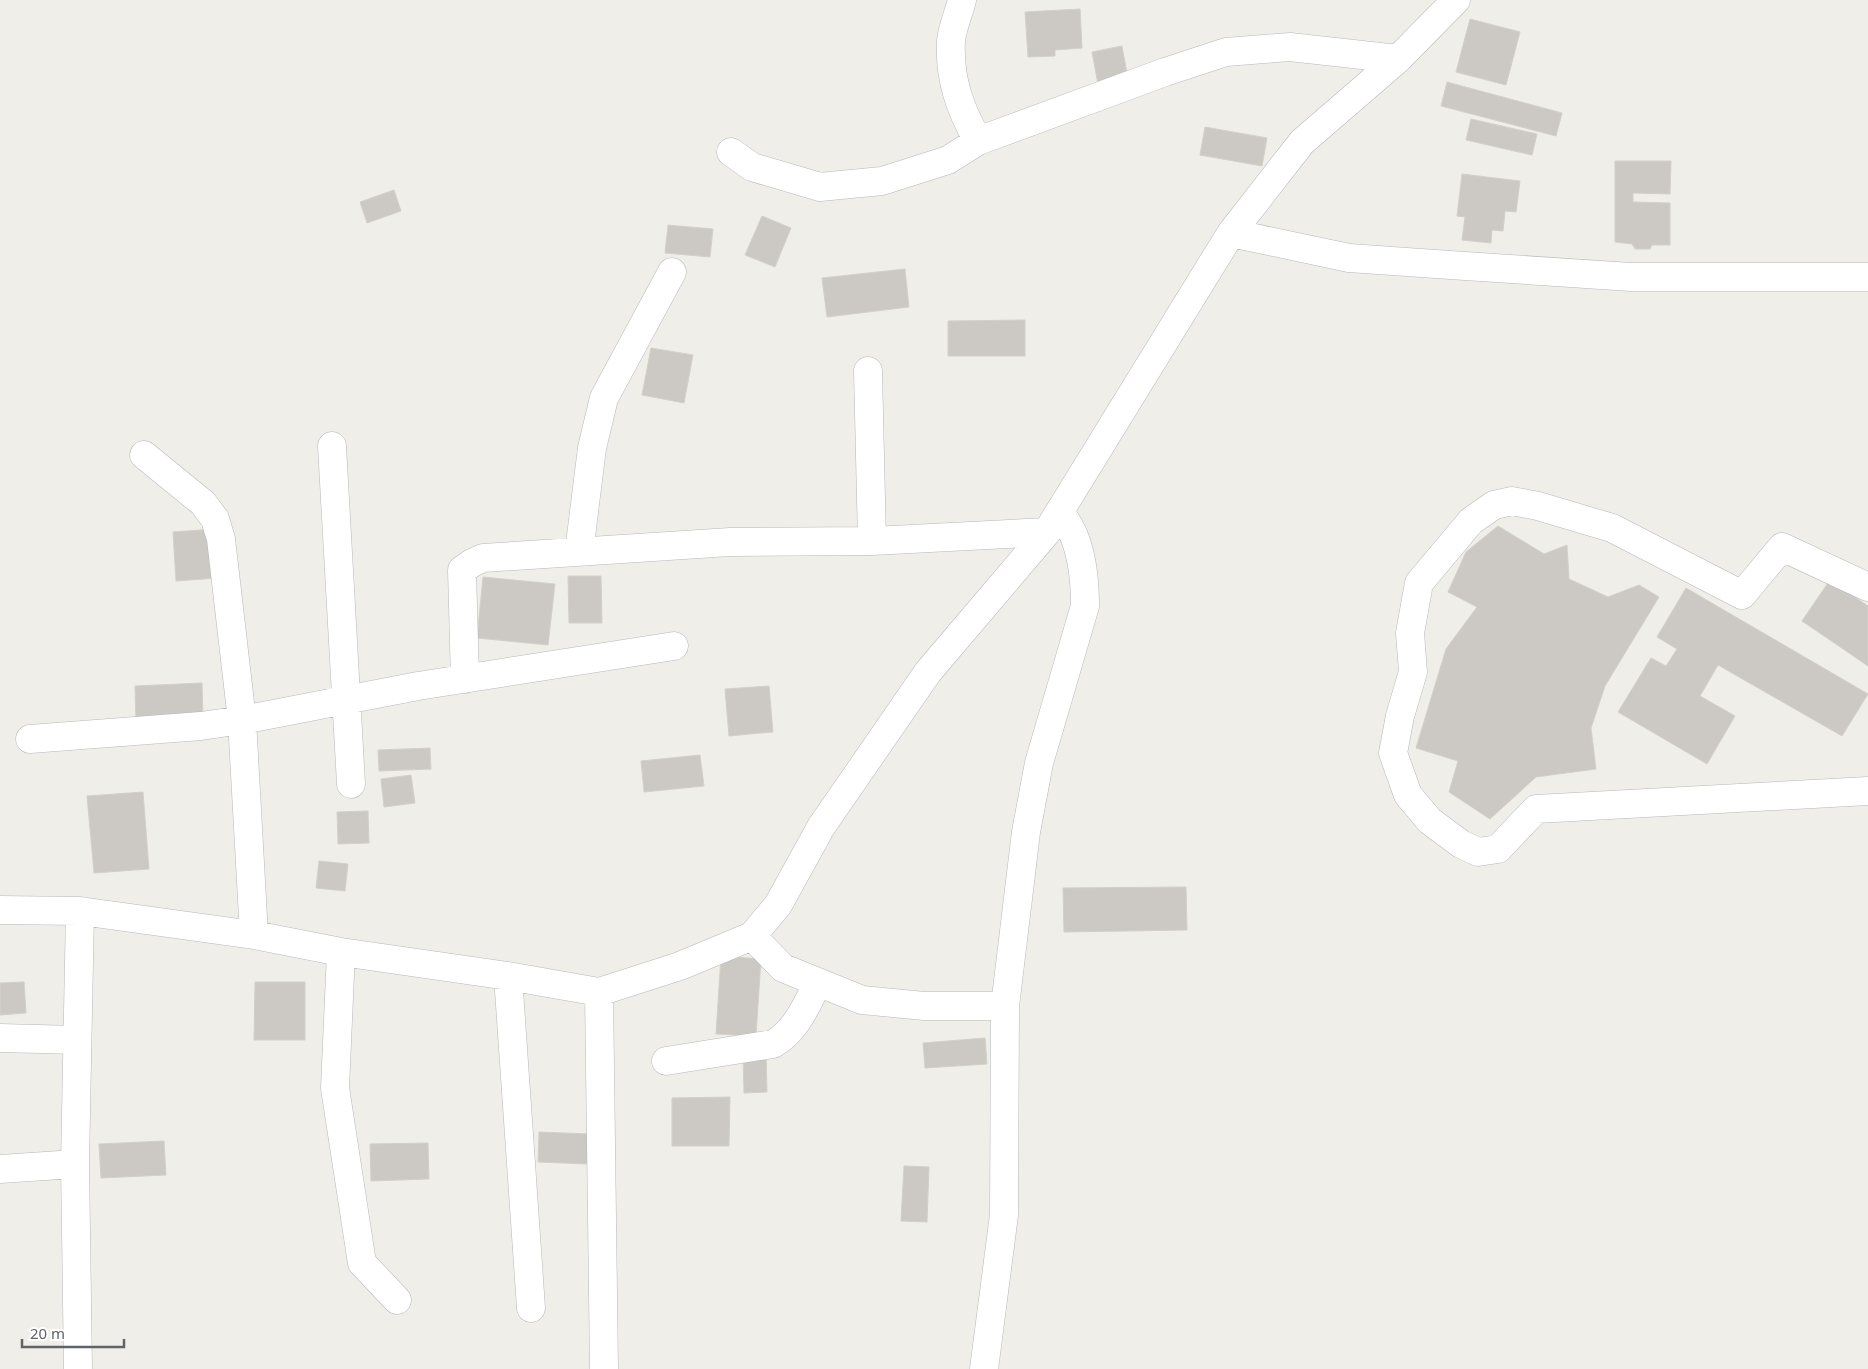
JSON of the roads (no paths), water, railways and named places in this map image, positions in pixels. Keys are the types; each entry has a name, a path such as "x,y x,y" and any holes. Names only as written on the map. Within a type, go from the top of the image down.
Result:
{"street":[{"path":"962,0 952,40 954,87 966,121 978,141"},
{"path":"0,910 80,911 254,935 341,952 508,976 599,992 680,966 752,936 778,905 821,828 928,672 1054,522 1231,233 1302,142 1398,59 1456,0"},
{"path":"731,152 752,167 820,187 882,181 948,160 978,141 1165,72 1226,52 1290,47 1398,59"},
{"path":"1231,233 1349,258 1450,265 1631,277 1868,277"},
{"path":"579,552 592,448 604,398 672,272"},
{"path":"868,371 872,541"},
{"path":"332,446 351,784"},
{"path":"144,455 203,502 215,519 221,539 242,720 254,935"},
{"path":"1868,587 1782,547 1742,595 1612,528 1538,506 1512,501 1494,505 1471,521 1419,583 1410,632 1414,672 1400,716 1393,753 1408,795 1430,821 1461,844 1478,852 1498,849 1536,809 1868,792"},
{"path":"465,679 462,570 483,558 730,542 872,541 1054,522 1074,536 1085,583 1085,606 1037,773 1026,832 1005,1006 1004,1215 984,1369"},
{"path":"30,740 192,727 242,720 465,679 674,646"},
{"path":"78,1369 75,1164 80,911"},
{"path":"752,936 783,968 818,984 862,1000 924,1006 1005,1006"},
{"path":"341,952 335,1088 362,1263 397,1300"},
{"path":"508,976 531,1308"},
{"path":"666,1061 773,1044 795,1026 818,984"},
{"path":"599,992 604,1369"},
{"path":"0,1038 77,1040"},
{"path":"0,1169 75,1164"}]}
